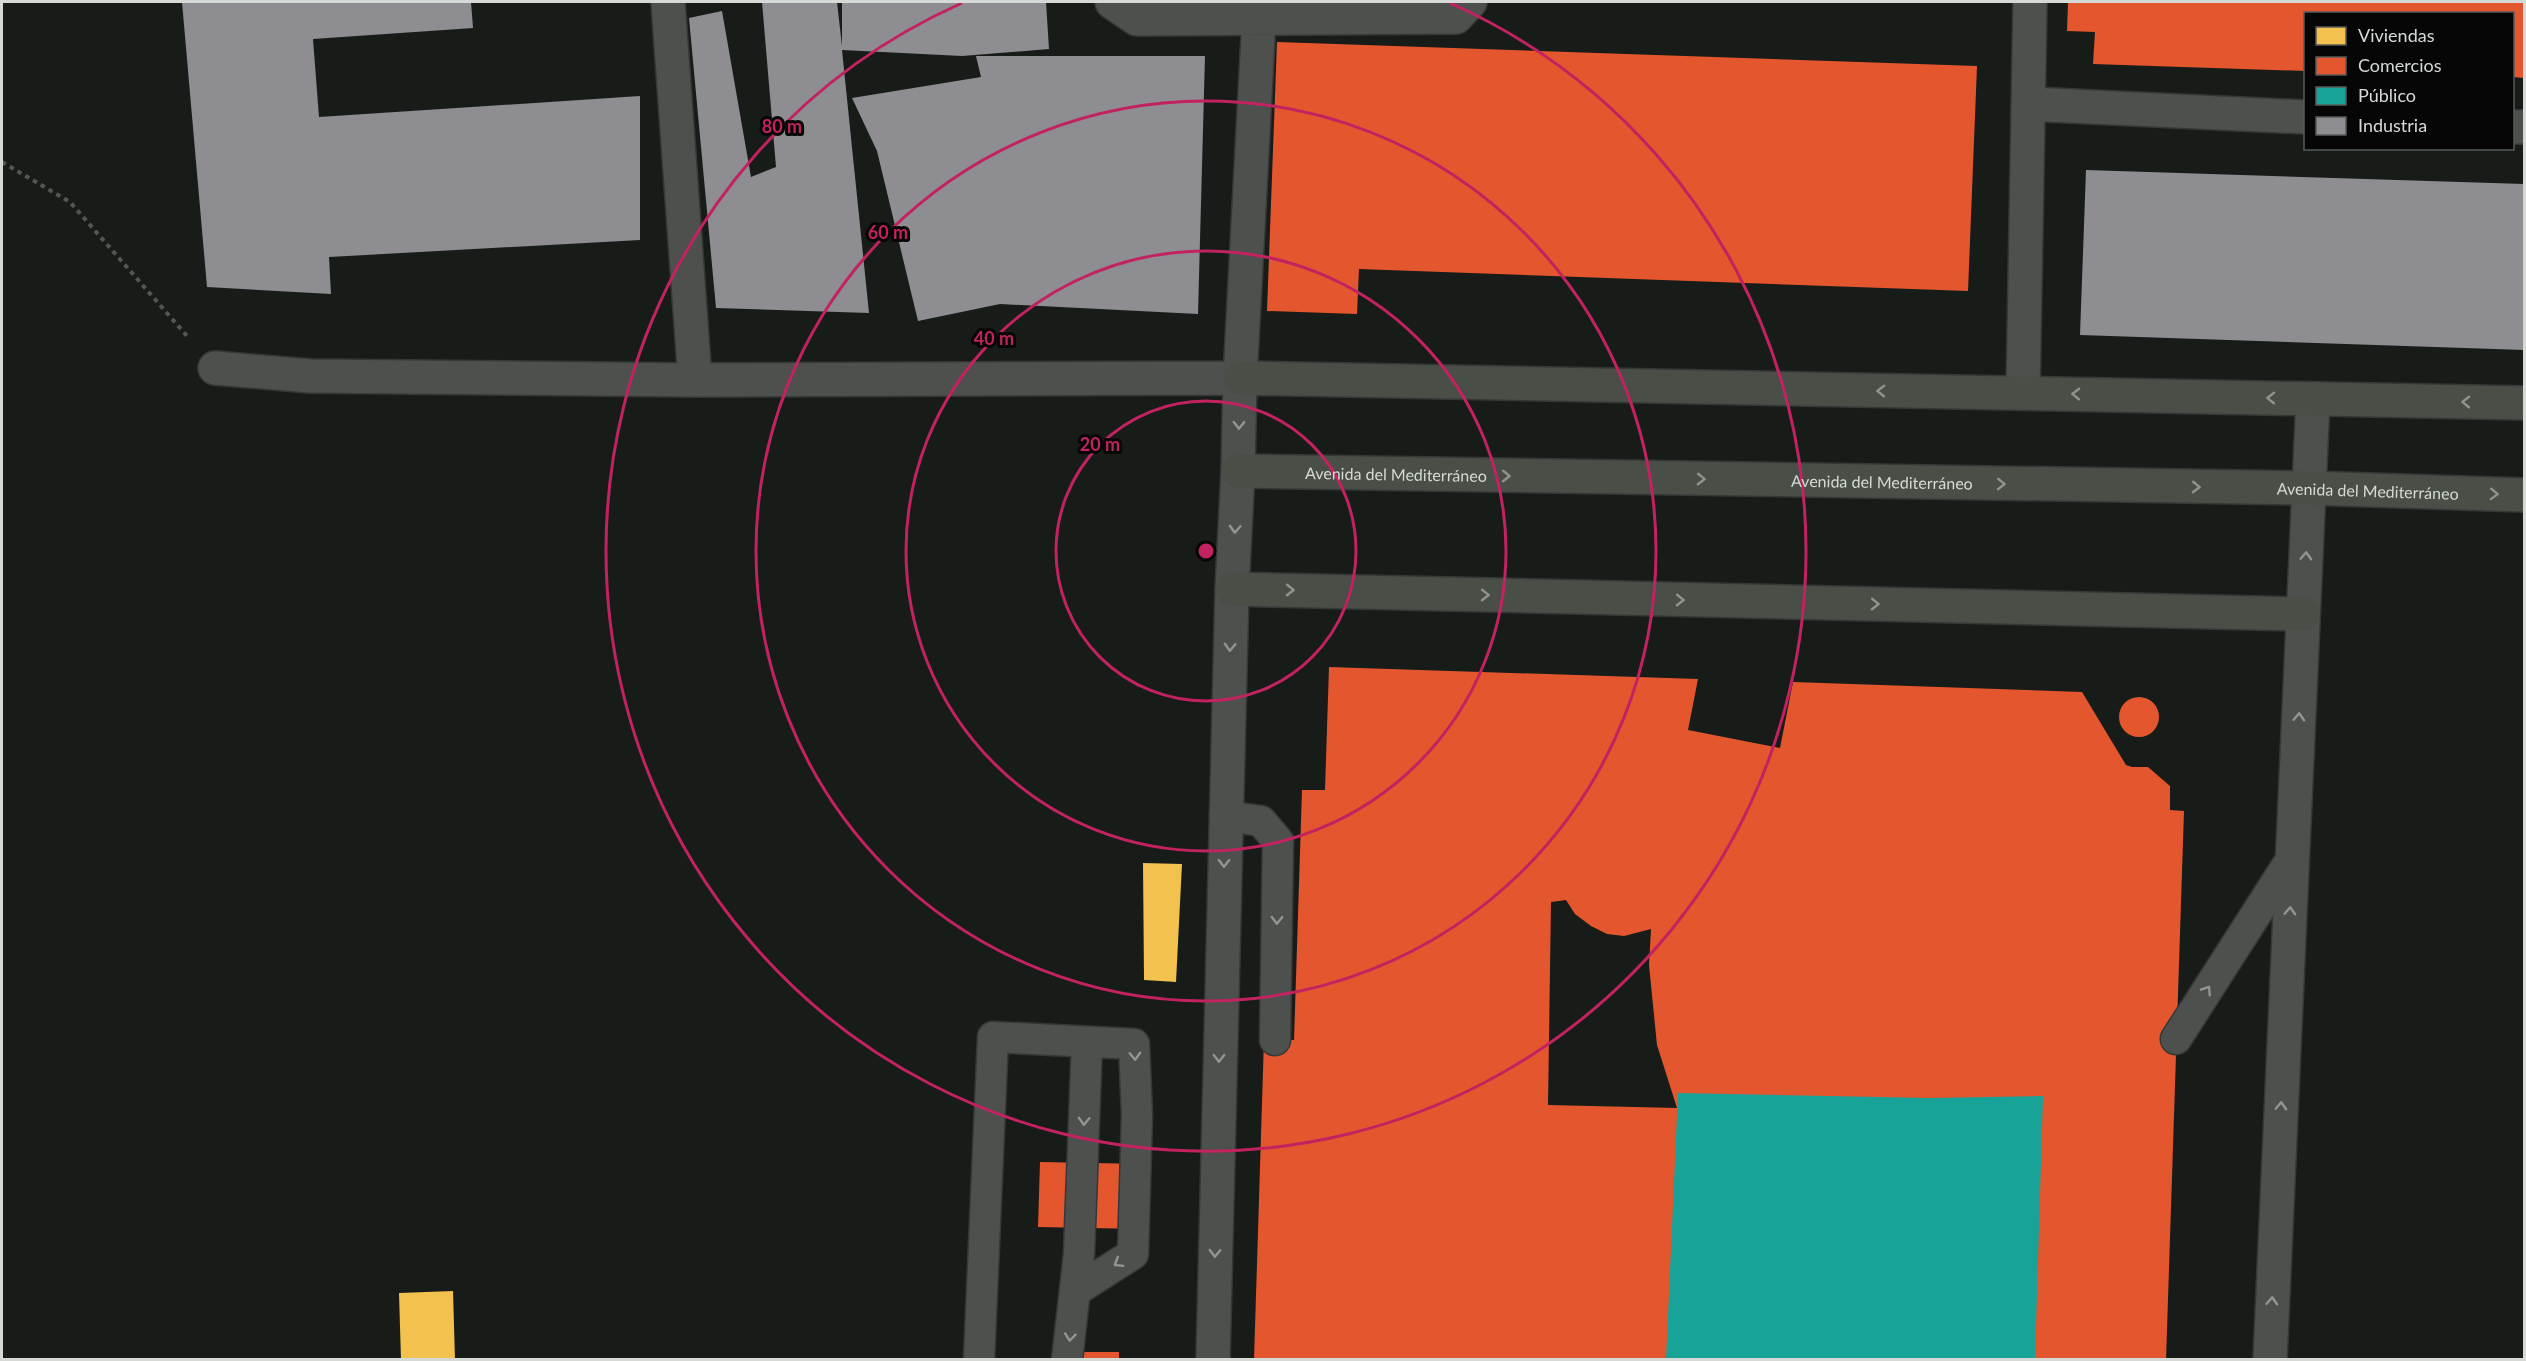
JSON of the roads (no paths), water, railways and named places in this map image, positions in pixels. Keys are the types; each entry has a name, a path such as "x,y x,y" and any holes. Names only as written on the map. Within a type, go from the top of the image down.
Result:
{"street":[{"path":"668,2 695,380"},
{"path":"1112,2 1137,19 1456,17 1470,2"},
{"path":"2023,393 2030,2"},
{"path":"1213,1359 1232,589 1240,378 1259,18"},
{"path":"2028,104 2304,117"},
{"path":"215,368 310,376 695,380 1240,378 2524,403"},
{"path":"2270,1359 2313,399"},
{"name":"Avenida del Mediterráneo","path":"1238,471 2309,488 2524,495"},
{"path":"1232,589 2303,615"}],"lane":[{"path":"1225,816 1261,821 1278,841 1275,1040"},
{"path":"2176,1039 2292,858"},
{"path":"978,1359 993,1037 1134,1044 1137,1115 1133,1254 1075,1291"},
{"path":"1067,1359 1079,1254 1087,1042"}]}
